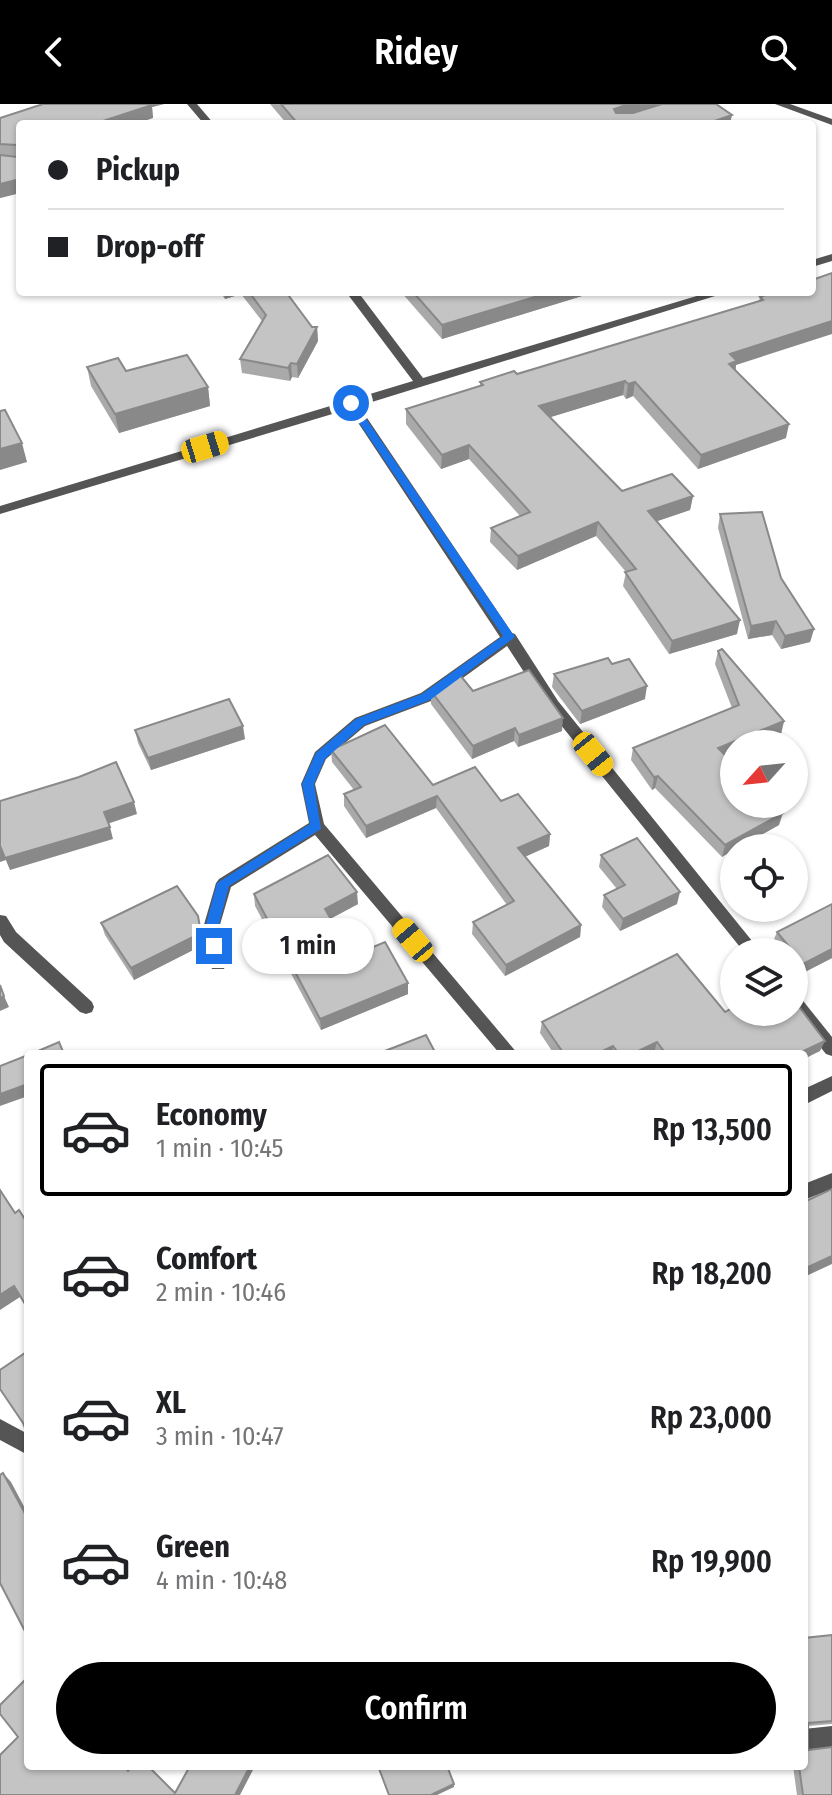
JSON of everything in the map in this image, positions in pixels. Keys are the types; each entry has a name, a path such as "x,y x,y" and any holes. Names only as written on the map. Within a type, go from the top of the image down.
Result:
{"street":[{"path":"192,104 206,120"},
{"path":"780,104 832,122"},
{"path":"355,296 420,382"},
{"path":"0,510 709,296"},
{"path":"351,403 553,705 742,938"},
{"path":"507,1050 317,826 308,784 320,756 360,722 426,697 510,637"},
{"path":"218,964 211,928 224,883 317,826"},
{"path":"0,921 10,937 86,1007"},
{"path":"808,1019 832,1049"},
{"path":"808,1095 832,1083"},
{"path":"808,1190 832,1181"},
{"path":"0,1429 24,1443"},
{"path":"808,1740 832,1737"}],"building":[{"path":"43,104 152,105 106,120 16,120 16,145 0,144 0,118"},
{"path":"281,104 629,104 614,109 616,113 633,113 662,104 716,104 732,115 718,120 295,120"},
{"path":"0,155 16,157 16,180 0,184"},
{"path":"832,273 832,321 730,354 737,361 729,364 789,424 701,455 635,382 628,384 625,381 539,406 622,491 672,474 693,496 648,511 740,620 672,641 625,572 636,569 598,522 518,556 491,528 530,512 469,445 442,455 406,409 483,385 480,382 514,371 517,374 763,300 760,297 763,296 816,296 816,279"},
{"path":"252,296 289,296 312,327 317,327 297,364 291,363 288,368 240,359 266,315"},
{"path":"417,296 538,296 442,325"},
{"path":"187,355 208,387 115,414 87,367 118,358 126,371"},
{"path":"5,410 22,443 0,449 0,411"},
{"path":"762,512 781,578 814,629 785,636 776,621 751,626 720,514"},
{"path":"722,649 784,721 762,730 720,730 720,818 774,818 745,834 720,834 720,840 658,776 654,777 633,748 739,705 718,651"},
{"path":"608,658 612,664 629,659 647,686 582,711 554,674"},
{"path":"529,670 563,718 519,735 515,728 473,746 431,691 460,675 473,691"},
{"path":"229,699 243,726 148,758 135,730"},
{"path":"385,725 433,785 475,767 501,801 518,794 550,834 518,848 581,925 506,965 473,922 514,901 437,796 366,826 344,794 361,787 331,750"},
{"path":"116,762 134,802 104,812 110,827 5,858 0,849 0,801 79,777"},
{"path":"637,838 680,892 623,919 604,895 625,885 601,855"},
{"path":"328,855 357,892 325,909 352,956 385,942 408,983 320,1019 254,894"},
{"path":"177,886 198,916 201,933 131,968 101,923"},
{"path":"832,904 832,949 808,961 808,938 782,938 777,932 797,922 808,922 808,916"},
{"path":"677,954 720,1006 720,1026 808,1026 808,1019 825,1041 806,1050 663,1050 657,1042 640,1050 616,1050 613,1046 604,1050 561,1050 542,1022"},
{"path":"426,1035 434,1050 387,1050"},
{"path":"59,1042 62,1050 40,1050"},
{"path":"24,1057 24,1085 0,1094 0,1066"},
{"path":"832,1189 832,1256 808,1267 808,1200"},
{"path":"0,1190 15,1213 19,1210 24,1218 24,1302 14,1286 0,1295"},
{"path":"24,1354 24,1425 0,1389 0,1370"},
{"path":"3,1473 24,1512 24,1629 0,1583 0,1475"},
{"path":"832,1635 832,1721 808,1723 808,1638"},
{"path":"24,1681 24,1770 152,1770 175,1793 188,1770 248,1770 235,1795 0,1795 0,1755 18,1737 0,1714 0,1705"},
{"path":"832,1747 832,1795 803,1795 800,1770 808,1770 808,1750"},
{"path":"380,1770 449,1770 454,1784 431,1795 389,1795"}],"route":[{"path":"214,946 211,928 224,883 317,826 308,784 320,756 360,722 426,697 510,637 351,403"}]}
